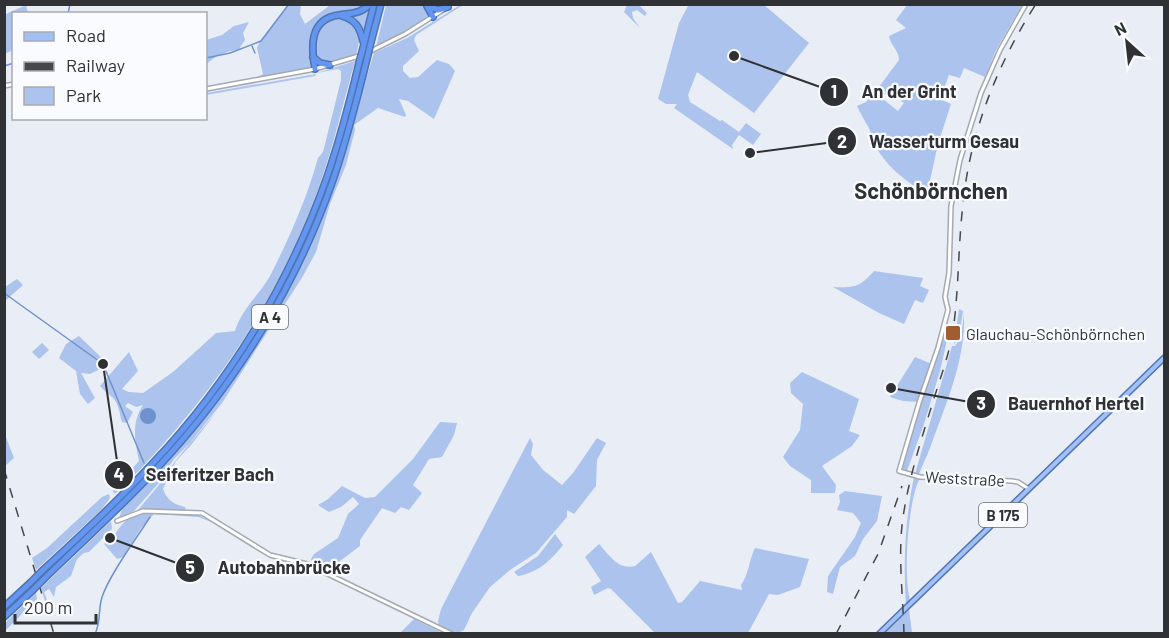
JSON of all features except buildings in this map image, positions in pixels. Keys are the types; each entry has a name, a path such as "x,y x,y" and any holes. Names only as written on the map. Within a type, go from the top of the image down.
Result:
{"highway":[{"path":"315,69 311,46 316,30 322,22 338,15 360,13 372,4"},
{"name":"A 4","path":"4,617 158,468 212,403 248,352 277,304 306,246 333,179 367,59 366,46 372,4"},
{"path":"426,5 438,10 450,6"},
{"path":"426,5 433,17"},
{"name":"A 4","path":"4,608 154,463 207,400 237,358 270,303 302,239 327,177 359,63 381,6"},
{"path":"338,15 350,18 358,25 366,46"},
{"path":"313,56 320,63 330,65"}],"main road":[{"name":"B 175","path":"879,633 1164,358"}],"street":[{"name":"Weststraße","path":"1026,4 1004,42 984,86 962,153 951,206 949,273 945,297 948,310 899,471 920,477 1012,481 1029,489"},
{"path":"207,89 330,65 383,46 450,6"},
{"path":"117,521 143,511 202,513 270,555 307,564 452,633"}],"green space":[{"path":"638,4 647,13 645,16 637,10 632,12 640,28 624,12 627,5"},
{"path":"689,4 764,5 809,43 754,113 697,72 688,95 690,102 739,132 746,123 761,134 753,145 739,135 732,145 733,149 674,108 677,104 666,104 658,99 679,23"},
{"path":"26,5 28,12 12,12 12,50 5,54 6,14"},
{"path":"288,5 301,5 300,14 305,24 330,5 368,5 352,13 331,14 315,27 310,40 310,68 253,79 263,74 257,48 260,41"},
{"path":"386,5 423,5 428,15 424,20 376,47"},
{"path":"463,5 416,35 414,40 419,51 403,66 403,71 410,78 418,77 437,60 449,64 455,71 434,119 408,101 399,99 405,117 378,108 354,125 355,130 346,165 330,204 316,252 303,276 222,403 174,459 157,485 134,511 119,518 122,509 154,477 212,408 263,334 286,294 324,212 374,53 407,38"},
{"path":"907,5 1022,5 996,50 985,77 964,68 960,78 949,75 940,99 951,104 938,144 927,194 903,178 883,158 857,106 866,102 874,92 898,111 904,103 888,91 883,97 876,91 899,60 889,36 906,28 896,20"},
{"path":"369,7 364,33 362,33 344,15 360,14"},
{"path":"341,17 356,25 359,41 356,55 332,63 318,61 314,44 319,30 327,21"},
{"path":"249,22 243,33 245,40 239,49 221,54 207,64 207,40 222,35 234,26"},
{"path":"355,61 323,176 280,276 235,353 209,389 152,457 114,494 113,490 139,461 135,425 143,405 136,407 128,403 125,406 133,412 127,423 122,422 117,403 100,386 129,352 138,371 122,389 143,393 173,372 216,333 235,331 241,316 266,283 277,262 303,203 318,158 323,152 341,80 341,71 338,69 317,73"},
{"path":"316,74 207,95 207,93"},
{"path":"874,271 923,278 920,286 929,290 923,303 915,300 904,324 833,287 856,285"},
{"path":"17,279 23,285 5,301 5,287"},
{"path":"959,309 963,311 959,336 954,345"},
{"path":"964,314 962,348 953,383 927,455 919,474 915,474 952,346 955,346 961,337"},
{"path":"948,315 946,345 940,371 907,471 901,468 919,402 890,397 915,357 932,364"},
{"path":"79,336 105,361 107,366 90,374 81,373 95,398 88,404 80,394 76,371 59,358 66,344"},
{"path":"42,343 49,350 39,359 32,352"},
{"path":"802,372 859,399 849,431 860,435 852,446 822,466 836,485 835,493 811,493 811,480 790,466 783,457 800,430 803,404 791,393 790,383"},
{"path":"218,410 176,461 163,489 171,501 185,507 186,510 138,510 176,460"},
{"path":"440,422 457,423 454,435 442,457 429,459 413,485 422,493 409,510 401,507 395,513 382,508 360,540 360,546 340,561 334,574 313,564 311,559 314,554 338,538 348,514 359,504 353,497 341,507 329,512 318,505 342,486 365,498 375,497 413,459"},
{"path":"4,432 14,458 5,466 4,466"},
{"path":"530,438 533,444 531,455 543,470 562,485 597,438 606,443 597,460 596,486 574,514 567,510 567,517 536,553 490,587 472,613 464,630 458,633 439,626 441,609"},
{"path":"914,477 919,480 909,521 907,574 910,600 906,605 906,541"},
{"path":"845,491 882,496 877,521 863,539 855,556 840,567 833,594 827,592 828,576 855,537 861,523 853,513 837,510 840,502 839,495"},
{"path":"109,494 110,498 101,510 36,570 32,558 47,548 102,497"},
{"path":"142,513 196,514 217,524 198,517 154,514 141,528 123,557 117,559 104,544 128,519"},
{"path":"111,521 112,529 89,552 77,559 71,576 56,587 54,597 49,589 44,592 48,603 46,604 41,588"},
{"path":"555,534 563,545 558,551 538,569 518,576 514,572 538,556"},
{"path":"599,544 615,561 629,567 635,566 651,552 678,603 682,602 700,581 742,590 741,585 755,548 809,559 800,587 778,595 769,594 748,633 655,633 611,589 608,588 594,595 591,587 601,581 585,557"},
{"path":"36,593 37,599 5,631 5,623"},
{"path":"909,609 912,633 882,634"},
{"path":"414,619 440,632 400,633"}],"shaded area":[{"path":"148,408 154,410 156,416 154,422 148,424 142,422 140,416 142,410"}],"waterway":[{"path":"68,12 70,4"},
{"path":"207,58 230,53 261,41 289,4"},
{"path":"252,46 255,53"},
{"path":"4,66 12,64"},
{"path":"4,293 103,364 144,463"},
{"path":"95,634 106,588 150,517"}],"railway":[{"path":"904,634 901,557 904,511 916,458 953,331 963,204 972,151 998,75 1036,4"},
{"path":"4,469 54,634"},
{"path":"836,634 878,554 902,486"}],"place":[{"name":"An der Grint","path":"734,56"},
{"name":"Wasserturm Gesau","path":"750,153"},
{"name":"Glauchau-Schönbörnchen","path":"953,333"},
{"name":"Seiferitzer Bach","path":"103,364"},
{"name":"Bauernhof Hertel","path":"891,388"},
{"name":"Autobahnbrücke","path":"110,538"}],"district":[{"name":"Schönbörnchen","path":"931,190"}]}
